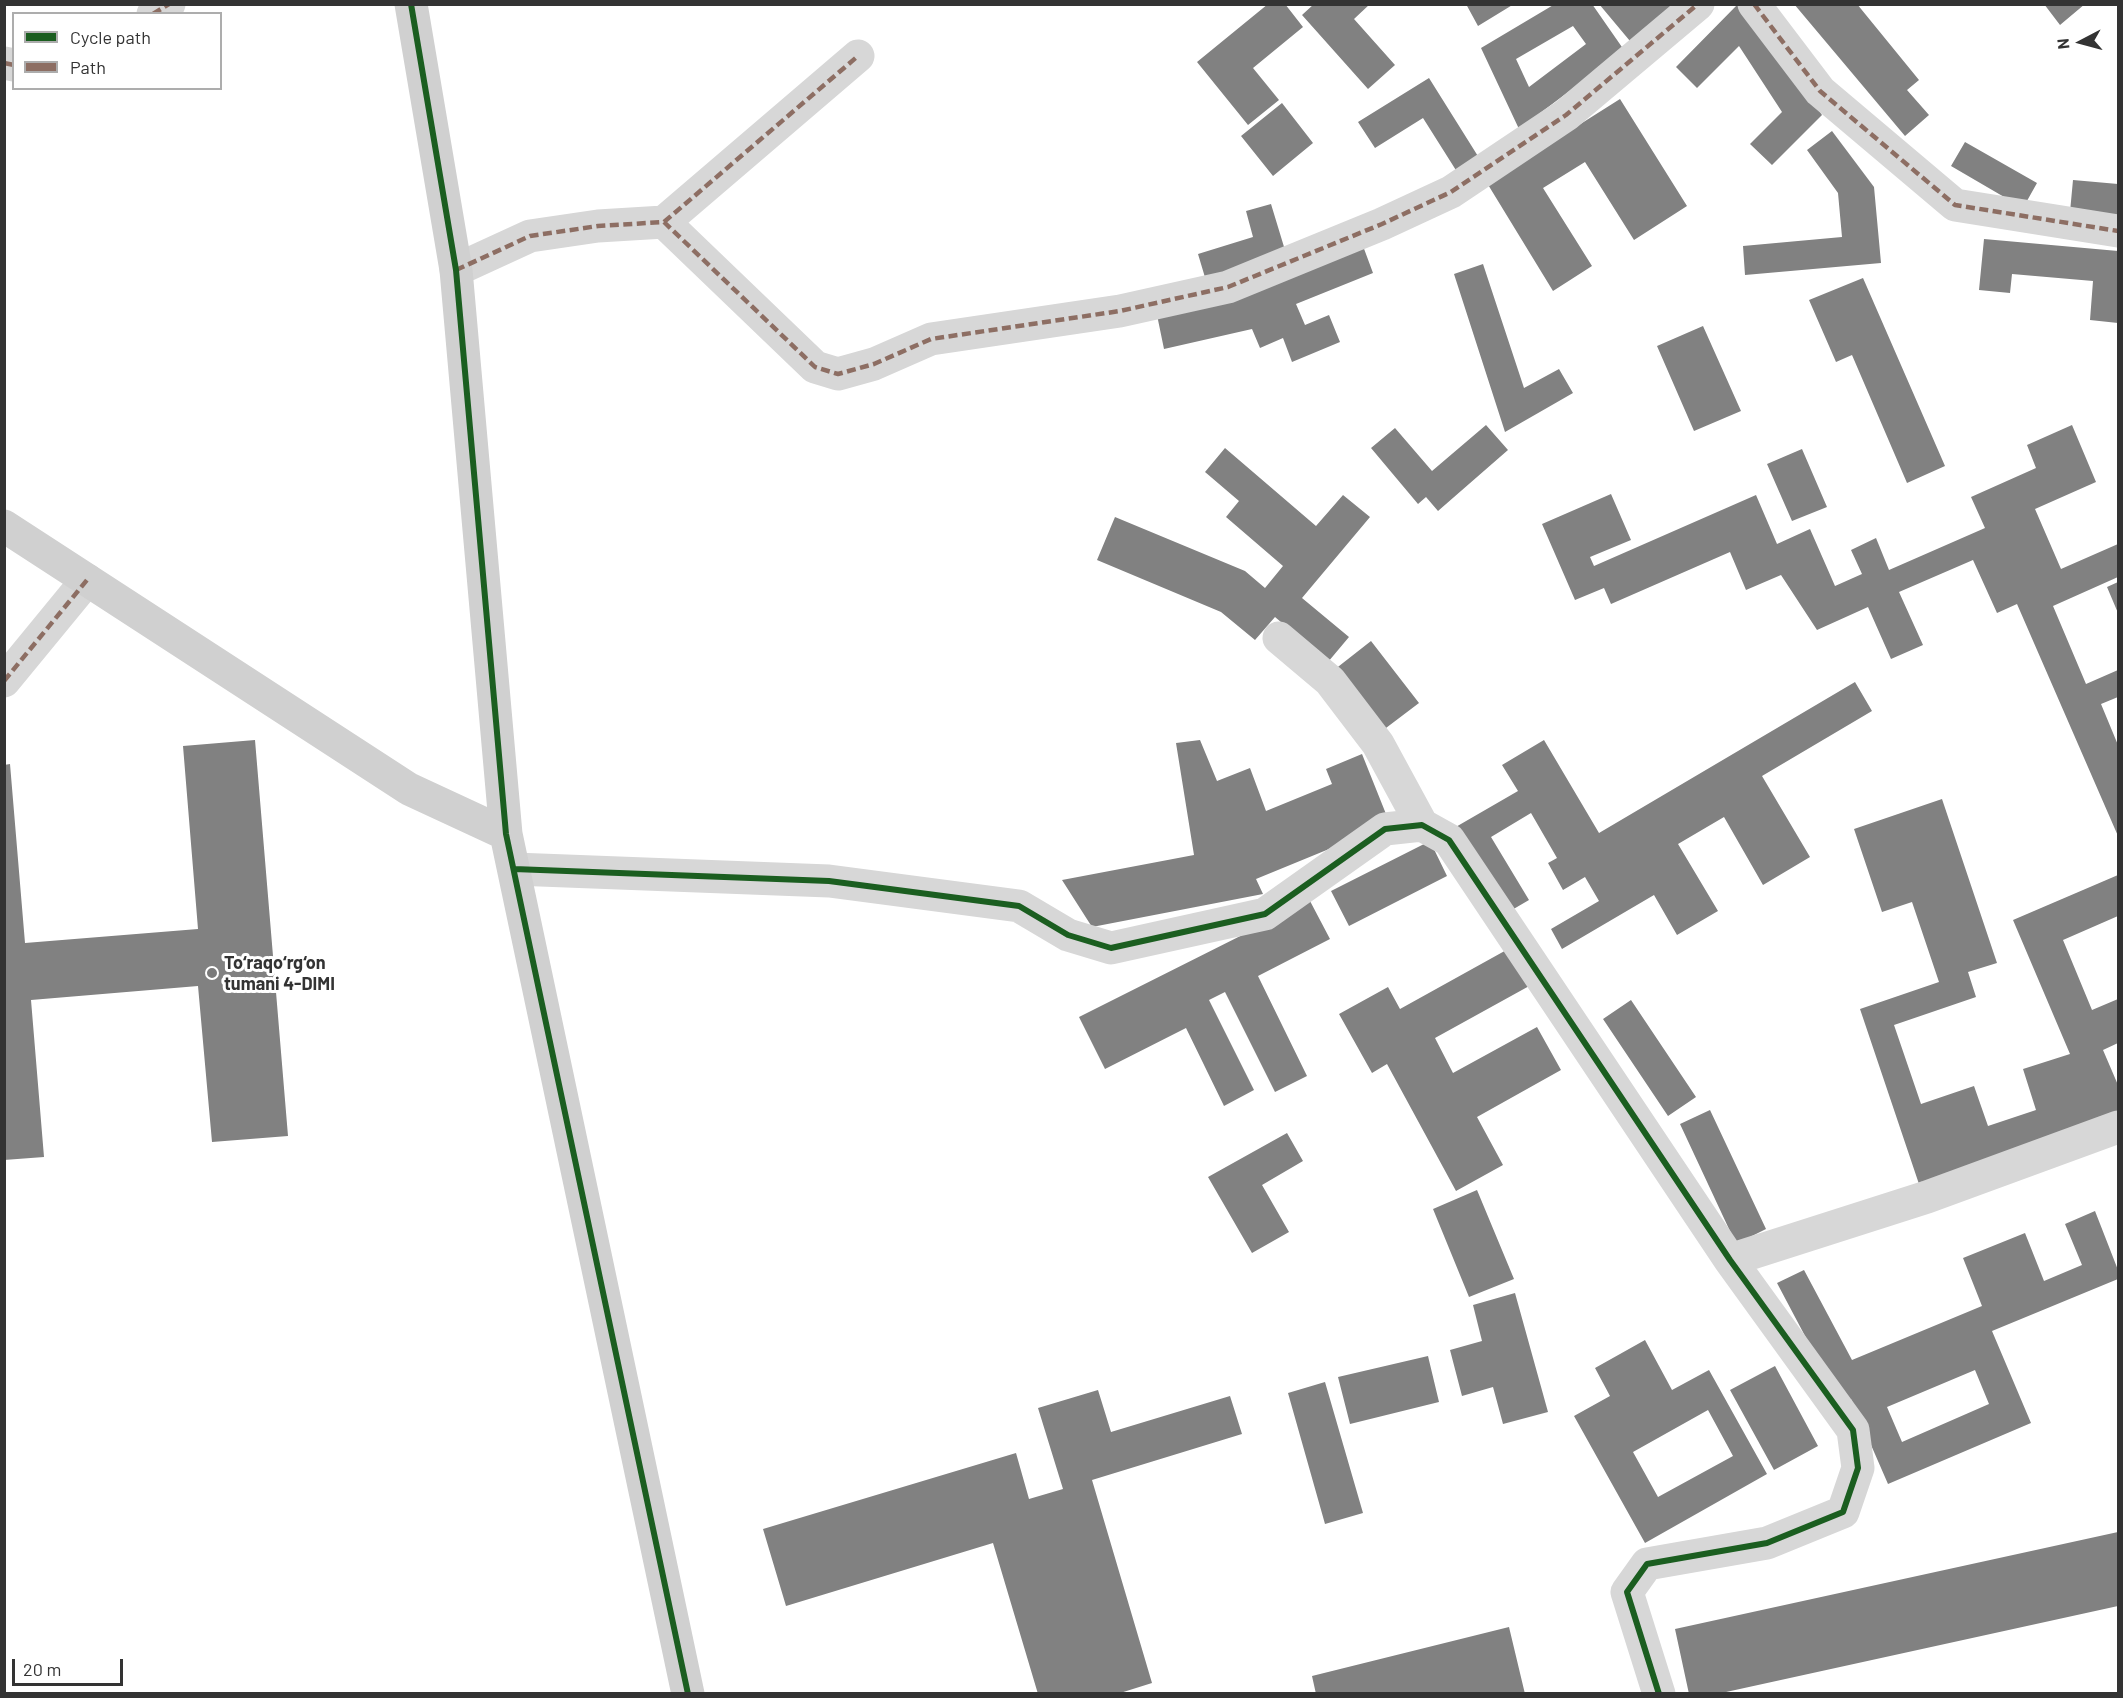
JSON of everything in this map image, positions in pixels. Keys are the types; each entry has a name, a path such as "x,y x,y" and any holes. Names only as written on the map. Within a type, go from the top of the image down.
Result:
{"street":[{"path":"156,12 170,4"},
{"path":"411,4 456,270 506,834 688,1694"},
{"path":"664,222 815,368 838,374 874,364 931,339 1120,312 1228,287 1382,224 1451,192 1566,115 1698,4"},
{"path":"1754,4 1820,90 1955,205 2118,231"},
{"path":"456,270 530,236 598,226 664,222 858,56"},
{"path":"4,526 409,789 506,834"},
{"path":"4,681 87,580"},
{"path":"1279,638 1330,681 1378,744 1422,825 1449,840 1730,1260 1853,1430 1858,1468 1843,1512 1767,1542 1647,1564 1627,1592 1659,1694"},
{"path":"514,869 829,881 1019,906 1068,935 1111,948 1265,914 1385,828 1422,825"},
{"path":"1730,1260 1927,1197 2118,1126"}],"building":[{"path":"1268,4 1285,4 1303,27 1253,68 1279,100 1248,125 1197,62"},
{"path":"1314,4 1370,4 1354,19 1395,65 1368,89 1302,15"},
{"path":"1466,4 1514,4 1478,26"},
{"path":"1555,4 1592,4 1624,50 1519,129 1481,48","holes":["1573,26 1586,44 1529,87 1516,59"]},
{"path":"1599,4 1685,4 1635,47"},
{"path":"1738,4 1749,4 1822,115 1772,165 1750,144 1782,112 1739,46 1697,88 1676,67"},
{"path":"1794,4 1857,4 1919,80 1907,90 1929,115 1905,136"},
{"path":"2044,4 2085,4 2060,25"},
{"path":"1429,78 1481,161 1459,175 1423,118 1375,148 1358,122"},
{"path":"1620,99 1687,206 1634,240 1585,162 1543,188 1592,266 1553,291 1487,183"},
{"path":"1282,103 1313,143 1273,176 1241,136"},
{"path":"1832,131 1874,187 1881,263 1745,275 1743,246 1842,237 1838,193 1807,150"},
{"path":"1965,142 2037,183 2023,208 1951,166"},
{"path":"2073,180 2118,184 2118,216 2070,212"},
{"path":"1271,204 1288,260 1207,284 1198,254 1253,237 1246,211"},
{"path":"1984,239 2118,251 2118,323 2090,320 2093,281 2012,274 2010,293 1979,290"},
{"path":"1363,246 1373,273 1296,304 1305,325 1329,315 1340,342 1292,362 1283,338 1260,348 1252,329 1164,349 1157,315"},
{"path":"1483,264 1524,388 1559,369 1573,393 1505,432 1454,274"},
{"path":"1863,278 1945,466 1907,483 1852,355 1836,362 1809,300"},
{"path":"1703,326 1741,411 1694,431 1657,346"},
{"path":"1486,425 1508,450 1438,511 1426,497 1418,504 1371,448 1395,428 1432,471"},
{"path":"2072,425 2096,482 2035,509 2061,569 2118,544 2118,577 2053,606 2086,684 2118,670 2118,697 2101,704 2118,745 2118,836 2017,604 1997,613 1973,560 1899,592 1923,645 1891,659 1868,607 1817,630 1781,575 1746,590 1730,552 1611,604 1604,588 1575,600 1542,524 1611,494 1631,540 1590,557 1594,566 1756,495 1777,544 1810,529 1835,586 1862,574 1851,550 1876,538 1889,570 1985,528 1971,497 2036,468 2027,445"},
{"path":"1225,448 1316,526 1343,495 1370,517 1302,598 1349,637 1328,662 1275,617 1255,640 1221,612 1097,560 1115,517 1245,571 1265,588 1283,566 1226,517 1239,501 1205,472"},
{"path":"1802,449 1827,507 1792,521 1767,464"},
{"path":"2118,582 2118,613 2107,587"},
{"path":"1371,641 1419,703 1382,731 1334,670"},
{"path":"1855,682 1872,711 1762,776 1810,857 1763,885 1724,817 1678,844 1718,911 1677,935 1654,895 1562,949 1551,929 1599,901 1585,877 1563,890 1548,863 1557,858 1531,813 1491,837 1529,900 1505,914 1454,828 1518,791 1502,765 1544,740 1599,833"},
{"path":"255,740 288,1136 212,1142 198,986 31,1000 44,1157 4,1160 4,765 10,764 25,943 198,929 183,746"},
{"path":"1200,740 1217,781 1250,768 1266,811 1332,784 1326,769 1362,754 1390,824 1256,879 1263,894 1092,927 1062,880 1194,855 1176,743"},
{"path":"1942,799 1997,963 1968,972 1976,997 1894,1025 1921,1104 1974,1086 1988,1126 2036,1110 2023,1069 2070,1054 2013,920 2118,875 2118,916 2063,940 2092,1010 2118,999 2118,1043 2103,1050 2118,1085 2118,1122 1921,1190 1860,1009 1939,982 1912,902 1882,912 1854,829"},
{"path":"1430,841 1447,876 1349,926 1331,891"},
{"path":"1310,901 1330,939 1258,976 1307,1076 1275,1092 1225,992 1209,1000 1254,1090 1224,1106 1186,1028 1105,1069 1079,1017"},
{"path":"1510,948 1531,985 1435,1038 1453,1073 1537,1027 1561,1070 1477,1117 1503,1165 1456,1191 1387,1064 1372,1073 1339,1014 1388,987 1400,1009"},
{"path":"1631,1000 1696,1097 1668,1116 1603,1019"},
{"path":"1710,1110 1766,1229 1736,1244 1680,1124"},
{"path":"1287,1133 1303,1161 1262,1185 1289,1232 1252,1253 1208,1177"},
{"path":"1477,1190 1514,1279 1469,1297 1433,1209"},
{"path":"2095,1211 2118,1270 2118,1279 1992,1331 2031,1423 1888,1484 1851,1399 1841,1404 1777,1283 1804,1270 1852,1360 1982,1306 1963,1258 2025,1233 2044,1281 2082,1265 2065,1224","holes":["1975,1370 1989,1404 1902,1442 1887,1407"]},
{"path":"1515,1293 1548,1412 1503,1424 1493,1387 1462,1396 1450,1350 1482,1341 1473,1305"},
{"path":"1645,1340 1672,1390 1709,1370 1767,1474 1645,1543 1574,1416 1610,1396 1595,1368","holes":["1708,1410 1733,1456 1658,1497 1633,1452"]},
{"path":"1428,1356 1439,1402 1350,1424 1338,1377"},
{"path":"1775,1366 1818,1446 1774,1470 1730,1390"},
{"path":"1325,1382 1363,1513 1325,1524 1288,1393"},
{"path":"1098,1390 1111,1432 1230,1396 1242,1434 1092,1480 1152,1683 1117,1694 1038,1694 993,1543 786,1606 763,1529 1016,1453 1029,1499 1063,1489 1038,1408"},
{"path":"2118,1532 2118,1606 1717,1694 1689,1694 1675,1629"},
{"path":"1509,1627 1525,1694 1316,1694 1312,1676"}],"marked path":[{"path":"156,12 169,4"},
{"path":"456,270 530,236 598,226 664,222 815,367 838,374 874,364 931,339 1120,311 1228,287 1382,224 1451,192 1566,115 1698,4"},
{"path":"1754,4 1820,91 1955,205 2118,231"},
{"path":"664,222 858,56"},
{"path":"4,63 12,65"},
{"path":"4,681 87,580"}],"cycle path":[{"path":"411,4 456,270 506,834 688,1694"},
{"path":"514,869 829,881 1019,906 1068,935 1111,948 1265,914 1385,829 1422,825 1449,840 1730,1260 1853,1430 1858,1468 1843,1512 1767,1543 1647,1564 1627,1592 1659,1694"}],"place":[{"name":"To‘raqo‘rg‘on tumani 4-DIMI","path":"212,973"}]}
